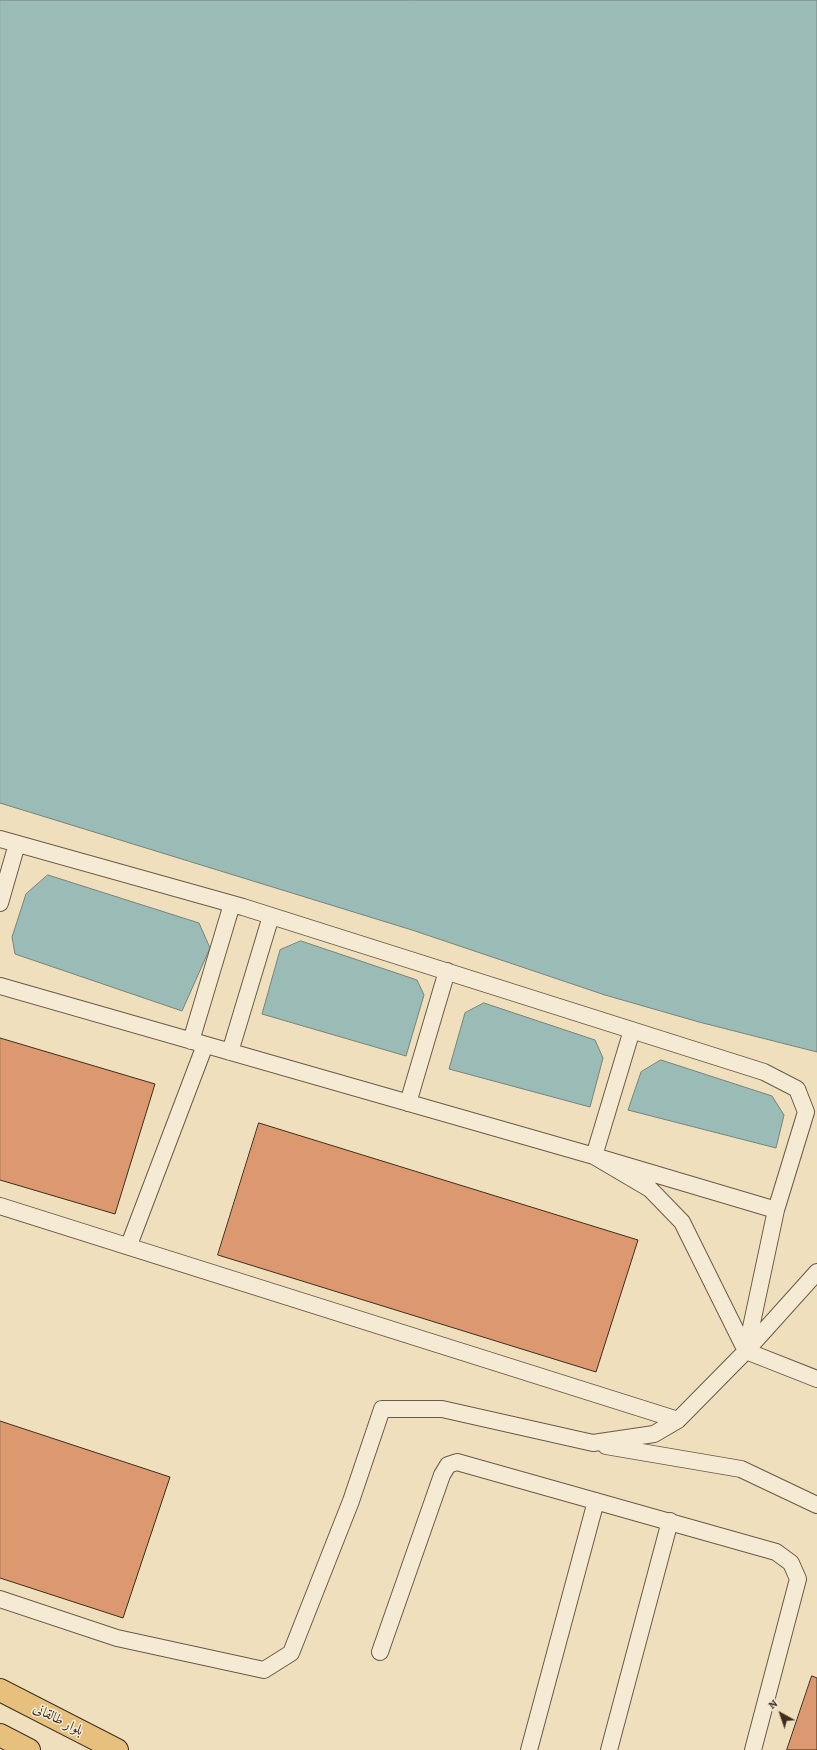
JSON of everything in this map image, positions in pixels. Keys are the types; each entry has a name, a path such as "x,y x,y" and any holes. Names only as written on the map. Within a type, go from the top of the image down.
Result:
{"main road":[{"name":"بلوار طالقانی","path":"0,1690 117,1750"},
{"path":"0,1736 29,1750"}],"lane":[{"path":"0,838 232,904 632,1030 764,1072 797,1090 806,1112 776,1210 746,1351"},
{"path":"0,903 17,844"},
{"path":"129,1245 198,1043 232,904"},
{"path":"230,1052 271,916"},
{"path":"408,1103 447,972"},
{"path":"0,986 594,1156 776,1210"},
{"path":"594,1156 632,1030"},
{"path":"594,1156 650,1189 682,1222 746,1351 817,1379"},
{"path":"0,1206 129,1245 678,1420"},
{"path":"592,1443 654,1434 678,1420 746,1351 817,1272"},
{"path":"0,1599 117,1638 264,1670 291,1653 350,1501 382,1409 442,1409 592,1443 740,1469 817,1505"},
{"path":"380,1652 442,1475 448,1465 457,1462 776,1552 791,1563 798,1579 752,1750"},
{"path":"529,1750 596,1501"},
{"path":"609,1750 670,1521"}],"water":[{"path":"0,0 817,0 817,1052 699,1022 605,995 412,930 0,803"},
{"path":"48,875 199,923 210,948 182,1011 15,954 12,937 26,894"},
{"path":"301,941 417,980 424,995 406,1056 262,1014 280,950"},
{"path":"484,1003 595,1040 603,1058 590,1107 449,1069 465,1013"},
{"path":"661,1060 772,1096 784,1115 776,1148 628,1110 641,1072"}],"building":[{"path":"0,1038 155,1084 115,1214 0,1180"},
{"path":"259,1123 638,1240 596,1372 218,1255"},
{"path":"0,1421 170,1477 123,1618 0,1578"},
{"path":"812,1676 817,1678 817,1750 787,1750"}]}
